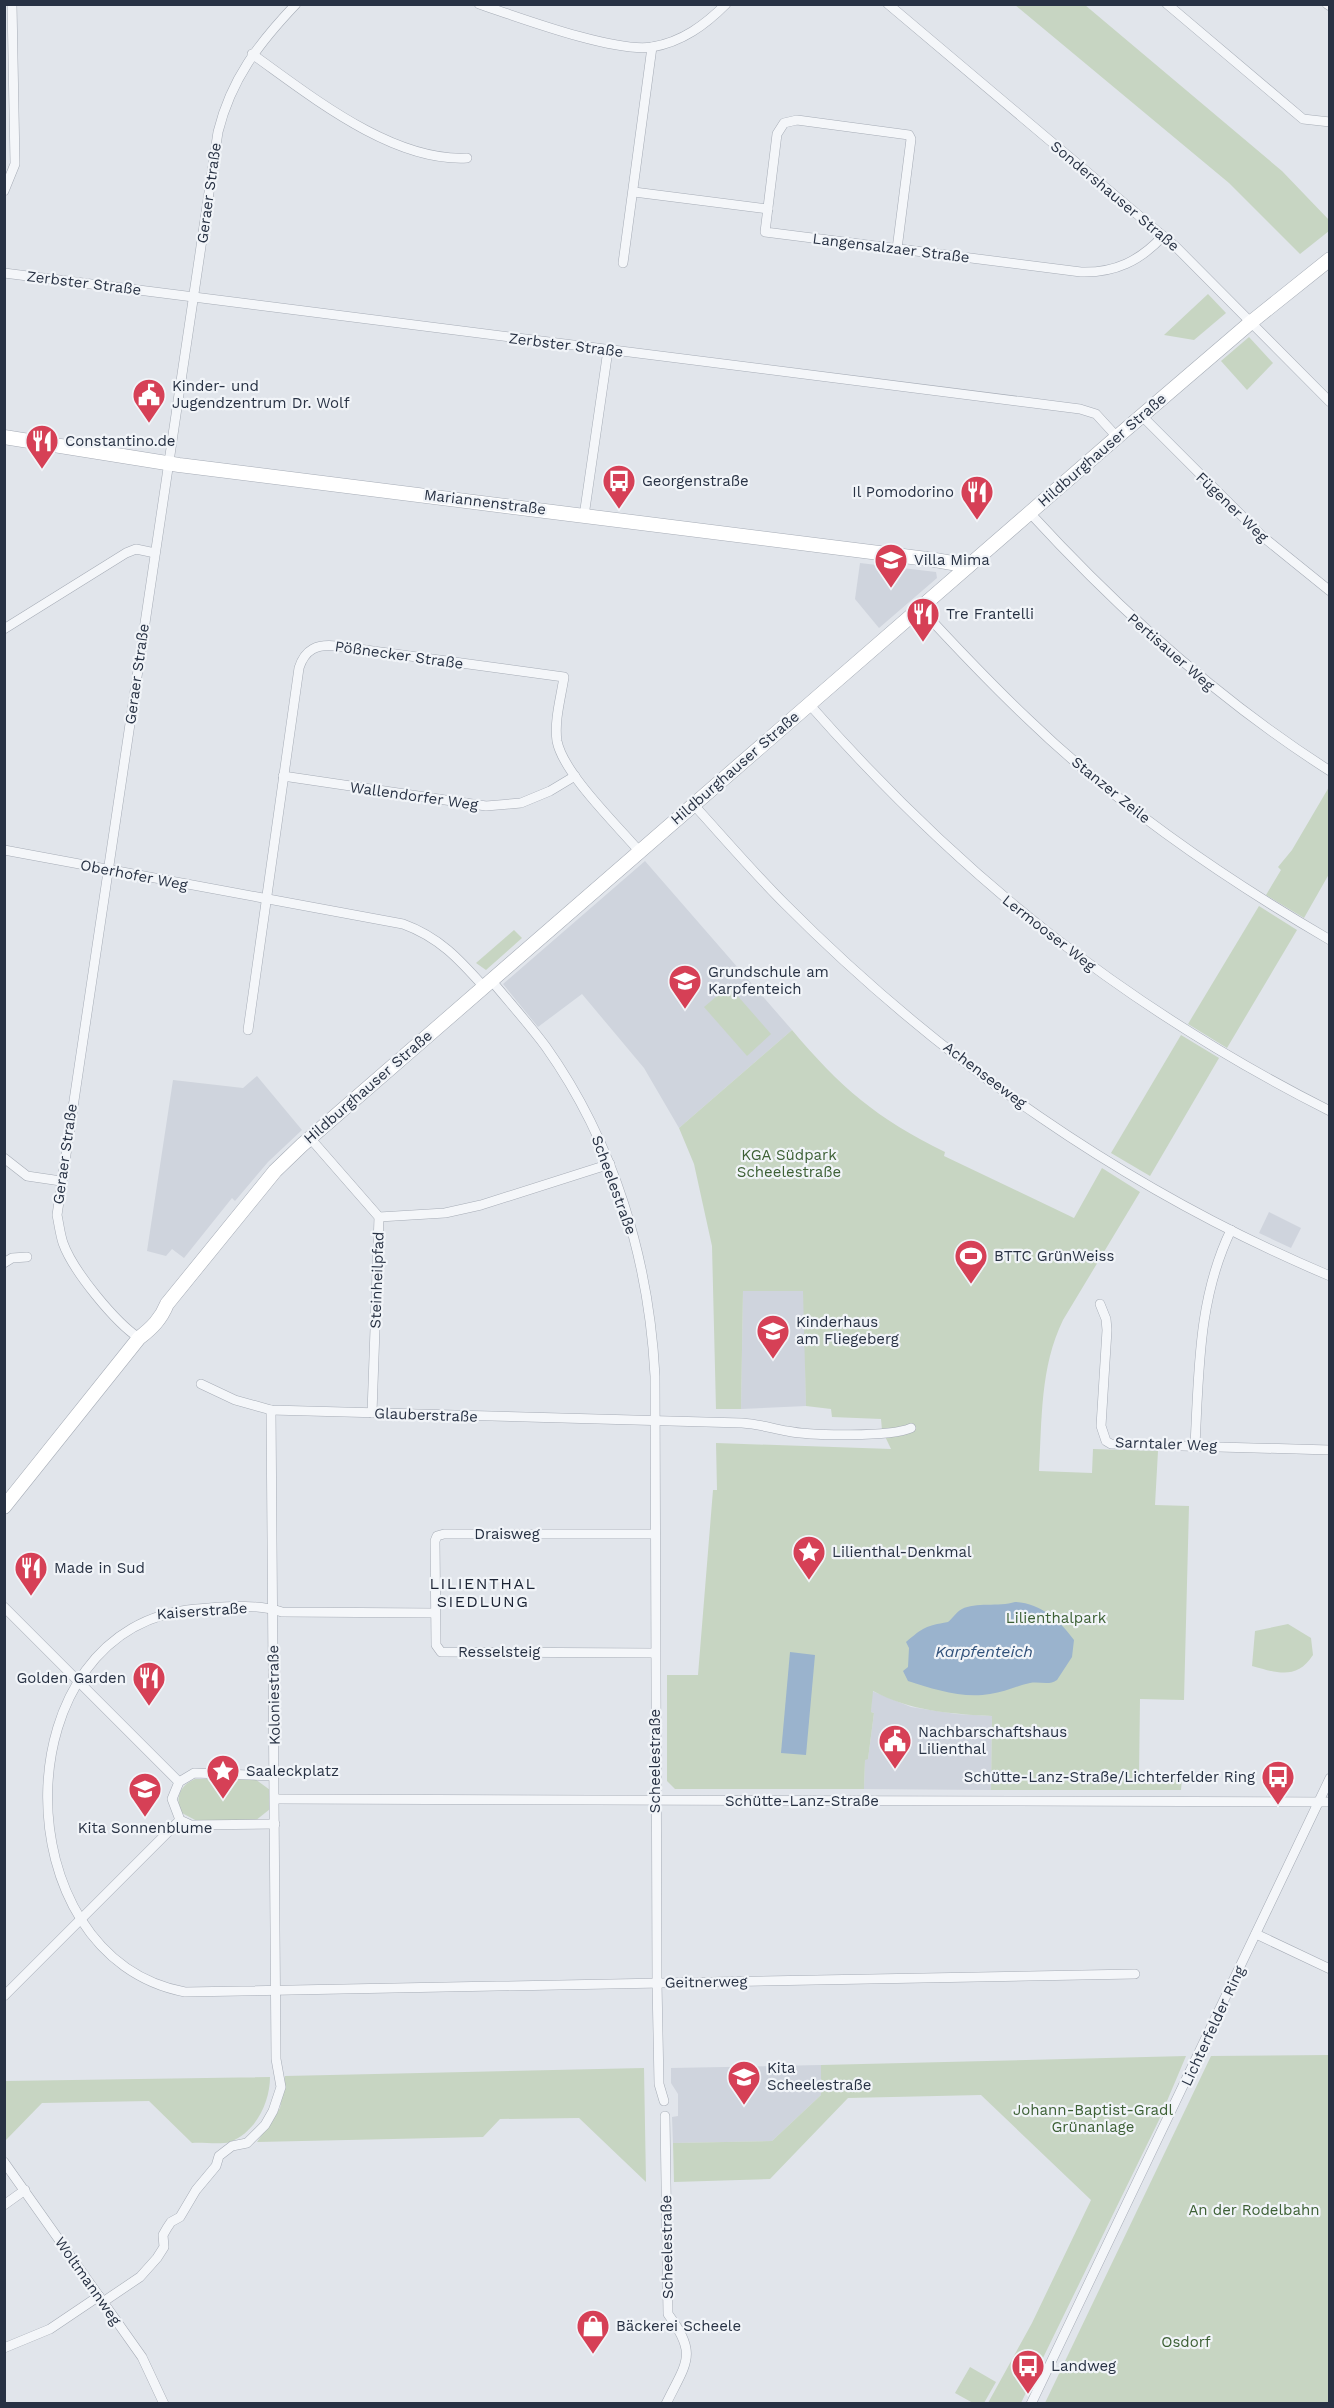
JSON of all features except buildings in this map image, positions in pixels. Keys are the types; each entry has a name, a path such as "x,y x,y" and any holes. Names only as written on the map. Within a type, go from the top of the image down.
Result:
{"main road":[{"name":"Hildburghauser Straße","path":"4,1507 139,1338 163,1315 167,1304 275,1171 310,1138 1117,437 1329,259"},
{"name":"Mariannenstraße","path":"4,437 168,463 942,561 958,564 963,570"}],"street":[{"path":"4,191 15,164 12,4"},
{"name":"Geraer Straße","path":"139,1338 121,1326 71,1260 63,1242 57,1215 61,1181 221,120 235,84 252,54 296,4"},
{"path":"479,4 615,44 652,47 695,31 726,4"},
{"name":"Sondershauser Straße","path":"888,4 1204,273 1329,402"},
{"path":"1167,4 1303,119 1329,122"},
{"path":"623,263 652,47"},
{"path":"252,54 342,116 378,135 432,157 467,158"},
{"path":"634,192 768,209 777,134 784,123 797,120 905,133 911,139 897,249"},
{"name":"Langensalzaer Straße","path":"768,209 765,232 1093,273 1110,270 1134,261 1163,236"},
{"name":"Zerbster Straße","path":"4,273 1080,409 1096,414 1117,437"},
{"path":"584,516 608,350"},
{"name":"Fügener Weg","path":"1142,416 1254,529 1329,591"},
{"name":"Pertisauer Weg","path":"1030,513 1104,592 1181,662 1260,724 1329,771"},
{"path":"4,629 126,553 136,549 155,553"},
{"name":"Stanzer Zeile","path":"921,608 1030,721 1138,813 1253,894 1329,939"},
{"name":"Pößnecker Straße","path":"264,900 301,661 309,651 318,646 336,646 564,677 557,739 564,759 575,776"},
{"name":"Lermooser Weg","path":"809,704 919,823 1052,938 1132,996 1200,1039 1329,1111"},
{"name":"Wallendorfer Weg","path":"283,776 486,807 521,803 550,791 575,776"},
{"path":"575,776 639,851"},
{"name":"Achenseeweg","path":"693,804 786,905 862,977 947,1048 1024,1105 1116,1167 1231,1230 1329,1276"},
{"name":"Oberhofer Weg","path":"4,850 416,928 446,946 487,983"},
{"path":"248,1030 264,900"},
{"name":"Scheelestraße","path":"487,983 555,1061 601,1143 630,1220 645,1280 654,1346 657,1983 659,2084 664,2101"},
{"name":"Steinheilpfad","path":"310,1138 379,1217 372,1413"},
{"path":"4,1158 27,1176 61,1181"},
{"path":"379,1217 445,1213 481,1205 610,1164"},
{"path":"1195,1445 1203,1318 1216,1265 1231,1230"},
{"path":"4,1263 12,1258 27,1257"},
{"name":"Sarntaler Weg","path":"1100,1304 1106,1319 1107,1330 1101,1426 1103,1437 1111,1444 1329,1450"},
{"name":"Glauberstraße","path":"201,1384 236,1400 271,1410 655,1421"},
{"name":"Koloniestraße","path":"101,2299 140,2277 157,2259 164,2247 163,2235 171,2222 180,2217 196,2190 216,2166 219,2156 232,2146 247,2143 265,2125 273,2111 281,2087 276,2070 271,1410"},
{"path":"655,1421 764,1424 789,1432 850,1434 890,1434 911,1428"},
{"name":"Draisweg","path":"435,1613 435,1541 437,1536 444,1534 655,1534"},
{"path":"4,1607 179,1782"},
{"name":"Kaiserstraße","path":"119,1626 171,1611 264,1607 272,1609"},
{"path":"272,1609 282,1612 435,1613"},
{"name":"Resselsteig","path":"435,1613 436,1645 441,1652 654,1653"},
{"path":"55,1674 70,1657"},
{"path":"274,1776 194,1773 179,1782 172,1799 180,1820 191,1825 275,1824"},
{"name":"Lichterfelder Ring","path":"1031,2403 1329,1778"},
{"name":"Schütte-Lanz-Straße","path":"275,1799 1329,1802"},
{"path":"4,1996 180,1820"},
{"path":"1256,1934 1329,1969"},
{"name":"Geitnerweg","path":"276,1991 1135,1974"},
{"path":"120,1975 149,1985 185,1992 276,1991"},
{"name":"Scheelestraße","path":"665,2115 668,2314 679,2327 686,2344 683,2370 666,2403"},
{"name":"Woltmannweg","path":"4,2162 142,2357 164,2403"},
{"path":"4,2205 25,2190"},
{"path":"4,2348 50,2329 101,2299"}],"shaded area":[{"name":"Villa Mima","path":"860,563 936,572 937,578 879,628 855,599"},
{"name":"Grundschule am Karpfenteich","path":"645,861 792,1030 679,1128 644,1068 582,994 538,1027 503,984"},
{"path":"257,1076 302,1130 268,1162 235,1201 232,1198 184,1258 172,1249 166,1256 147,1251 173,1080 243,1088"},
{"path":"1269,1212 1301,1228 1291,1248 1259,1233"},
{"name":"Kinderhaus am Fliegeberg","path":"743,1291 804,1291 806,1406 741,1409"},
{"name":"Nachbarschaftshaus Lilienthal","path":"872,1691 911,1707 956,1714 992,1716 991,1790 864,1789 865,1759 868,1759 874,1713 871,1712"},
{"name":"Kita Scheelestraße","path":"821,2065 821,2095 772,2141 673,2143 672,2117 678,2116 678,2094 671,2083 671,2068"}],"green space":[{"path":"1015,5 1085,5 1282,171 1329,220 1329,231 1300,254 1229,183"},
{"path":"1208,294 1226,313 1194,340 1164,335"},
{"path":"1249,337 1273,363 1247,390 1221,361"},
{"path":"1329,787 1329,874 1304,918 1266,895 1281,870 1278,867 1292,850"},
{"path":"1259,906 1297,930 1227,1048 1188,1024"},
{"path":"514,930 522,938 486,970 476,963"},
{"path":"729,986 771,1034 747,1056 704,1007"},
{"path":"792,1030 844,1085 879,1114 945,1152 944,1156 1074,1218 1102,1168 1140,1192 1063,1320 1055,1338 1046,1375 1039,1471 1092,1473 1093,1449 1158,1451 1155,1505 1189,1506 1184,1700 1140,1699 1139,1774 1146,1775 1147,1780 1182,1779 1181,1790 991,1790 992,1716 916,1707 873,1691 871,1712 874,1713 868,1759 865,1760 864,1789 675,1789 667,1781 667,1675 698,1675 713,1490 717,1490 716,1443 891,1449 882,1430 881,1419 832,1417 831,1409 806,1406 803,1291 743,1291 741,1409 716,1409 712,1246 694,1164 679,1128"},
{"path":"1181,1035 1219,1058 1150,1176 1111,1153"},
{"path":"1288,1624 1311,1638 1313,1655 1307,1663 1293,1671 1286,1672 1252,1666 1255,1631"},
{"path":"195,1779 255,1779 270,1790 270,1809 255,1821 197,1821 182,1813 179,1802 182,1788"},
{"path":"1329,2055 1329,2403 1045,2403 1211,2056"},
{"name":"Johann-Baptist-Gradl Grünanlage","path":"1186,2056 1159,2120 1021,2403 988,2403 1032,2323 1091,2200 981,2095 848,2098 770,2179 674,2182 673,2143 772,2141 821,2095 821,2065"},
{"path":"644,2068 646,2182 579,2118 500,2119 483,2137 257,2142 280,2108 285,2076"},
{"path":"270,2077 267,2096 260,2115 247,2131 230,2142 192,2143 149,2101 42,2103 5,2141 5,2081"},
{"path":"970,2367 996,2382 984,2403 973,2403 955,2393"}],"water":[{"name":"Karpfenteich","path":"1015,1602 1033,1606 1049,1614 1074,1640 1072,1657 1057,1680 1051,1683 1030,1683 1001,1692 980,1695 948,1692 908,1681 903,1671 908,1667 909,1648 906,1642 917,1633 929,1626 948,1622 967,1607"},
{"path":"790,1652 815,1655 806,1755 781,1753"}],"place":[{"name":"Kinder- und Jugendzentrum Dr. Wolf","path":"149,424"},
{"name":"Constantino.de","path":"42,470"},
{"name":"Georgenstraße","path":"619,510"},
{"name":"Il Pomodorino","path":"977,521"},
{"name":"Villa Mima","path":"891,589"},
{"name":"Tre Frantelli","path":"923,643"},
{"name":"Grundschule am Karpfenteich","path":"685,1010"},
{"name":"BTTC GrünWeiss","path":"971,1285"},
{"name":"Kinderhaus am Fliegeberg","path":"773,1360"},
{"name":"Lilienthal-Denkmal","path":"809,1581"},
{"name":"Made in Sud","path":"31,1597"},
{"name":"Golden Garden","path":"149,1707"},
{"name":"Nachbarschaftshaus Lilienthal","path":"895,1770"},
{"name":"Saaleckplatz","path":"223,1800"},
{"name":"Schütte-Lanz-Straße/Lichterfelder Ring","path":"1278,1806"},
{"name":"Kita Sonnenblume","path":"145,1818"},
{"name":"Kita Scheelestraße","path":"744,2106"},
{"name":"Bäckerei Scheele","path":"593,2355"},
{"name":"Landweg","path":"1028,2395"}],"district":[{"name":"LILIENTHAL SIEDLUNG","path":"483,1592"}],"park label":[{"name":"KGA Südpark Scheelestraße","path":"789,1164"},
{"name":"Lilienthalpark","path":"1056,1618"},
{"name":"An der Rodelbahn","path":"1254,2210"},
{"name":"Osdorf","path":"1186,2342"}]}
